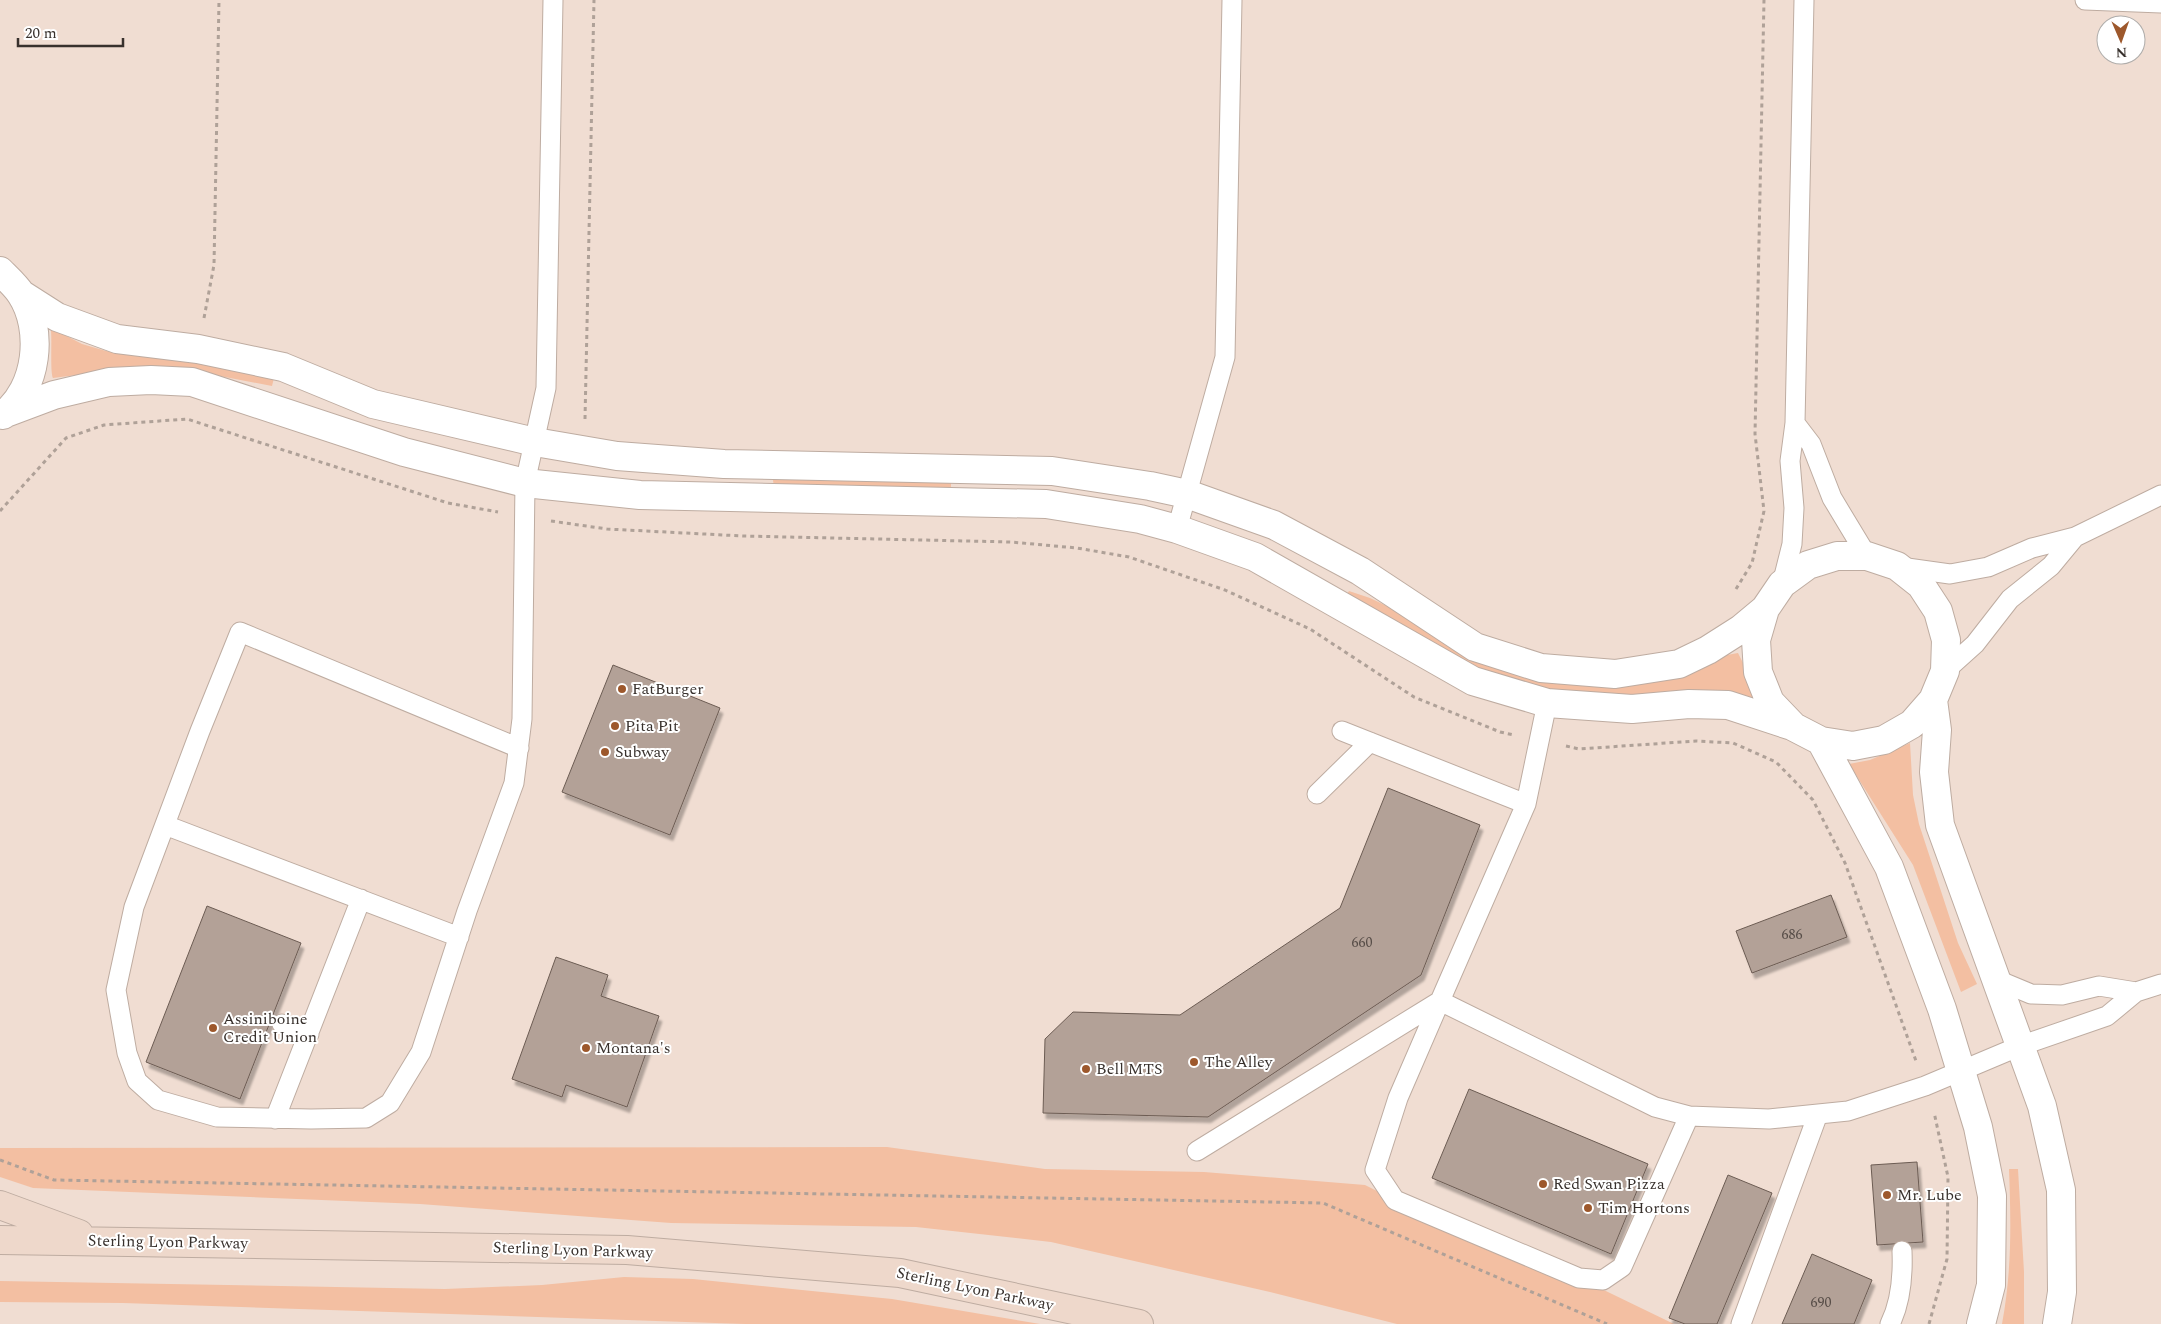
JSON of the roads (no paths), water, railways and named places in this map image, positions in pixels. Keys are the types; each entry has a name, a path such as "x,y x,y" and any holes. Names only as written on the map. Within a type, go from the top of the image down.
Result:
{"main road":[{"path":"0,1205 99,1241"},
{"name":"Sterling Lyon Parkway","path":"0,1240 627,1250 900,1272 1139,1324"}],"street":[{"path":"0,271 21,294 57,317 117,339 198,349 283,368 372,404 535,442 617,456 724,464 1052,471 1150,486 1187,494 1274,526 1360,571 1475,647 1540,668 1614,674 1679,664 1708,650 1765,609"},
{"path":"3,415 26,387 35,356 34,324 21,294"},
{"path":"3,415 54,395 109,382 151,380 192,382 404,452 525,483 640,496 1046,504 1140,519 1177,529 1255,557 1473,681 1547,703 1632,709 1689,704 1728,705 1792,726 1820,741 1852,746 1884,740 1912,724 1933,700 1944,671 1946,640 1938,610 1921,585 1897,566 1868,556 1837,556 1808,565 1782,584 1765,609 1756,640 1758,672 1770,702 1792,726"},
{"path":"1933,700 1937,730 1934,772 1940,825 2042,1106 2062,1190 2062,1292 2057,1324"},
{"path":"1820,741 1889,868 1942,1009 1978,1127 1992,1196 1991,1285 1981,1324"}],"lane":[{"path":"518,748 240,632 134,907 116,990 127,1052 137,1081 158,1100 217,1117 275,1119 366,1118 390,1103 421,1052 459,937 514,783 522,719 525,483 546,388 554,0"},
{"path":"1177,529 1225,357 1232,0"},
{"path":"1782,584 1792,544 1794,508 1790,461 1795,423 1804,0"},
{"path":"2085,0 2161,2"},
{"path":"1795,423 1810,444 1832,498 1868,556"},
{"path":"1897,566 1950,574 1988,567 2032,548 2075,537 2161,495"},
{"path":"1944,671 1975,644 2010,599 2051,566 2075,537"},
{"path":"1547,703 1526,804 1398,1098 1375,1170 1395,1200 1579,1278 1603,1280 1622,1267 1689,1116"},
{"path":"1342,731 1526,804"},
{"path":"1317,794 1370,742"},
{"path":"165,825 459,937"},
{"path":"275,1119 361,899"},
{"path":"1995,978 2031,994 2062,996 2099,986 2136,992"},
{"path":"1440,1001 1655,1108 1689,1116 1769,1119 1848,1111 1925,1086 2020,1046 2107,1016 2136,992 2161,984"},
{"path":"1197,1151 1440,1001"},
{"path":"282,1024 309,1034"},
{"path":"1741,1324 1818,1114"},
{"path":"1890,1324 1897,1310 1903,1270 1902,1251"}],"place":[{"name":"FatBurger","path":"622,689"},
{"name":"Pita Pit","path":"615,726"},
{"name":"Subway","path":"605,752"},
{"name":"Assiniboine Credit Union","path":"213,1028"},
{"name":"Montana's","path":"586,1048"},
{"name":"The Alley","path":"1194,1062"},
{"name":"Bell MTS","path":"1086,1069"},
{"name":"Red Swan Pizza","path":"1543,1184"},
{"name":"Mr. Lube","path":"1887,1195"},
{"name":"Tim Hortons","path":"1588,1208"}]}
